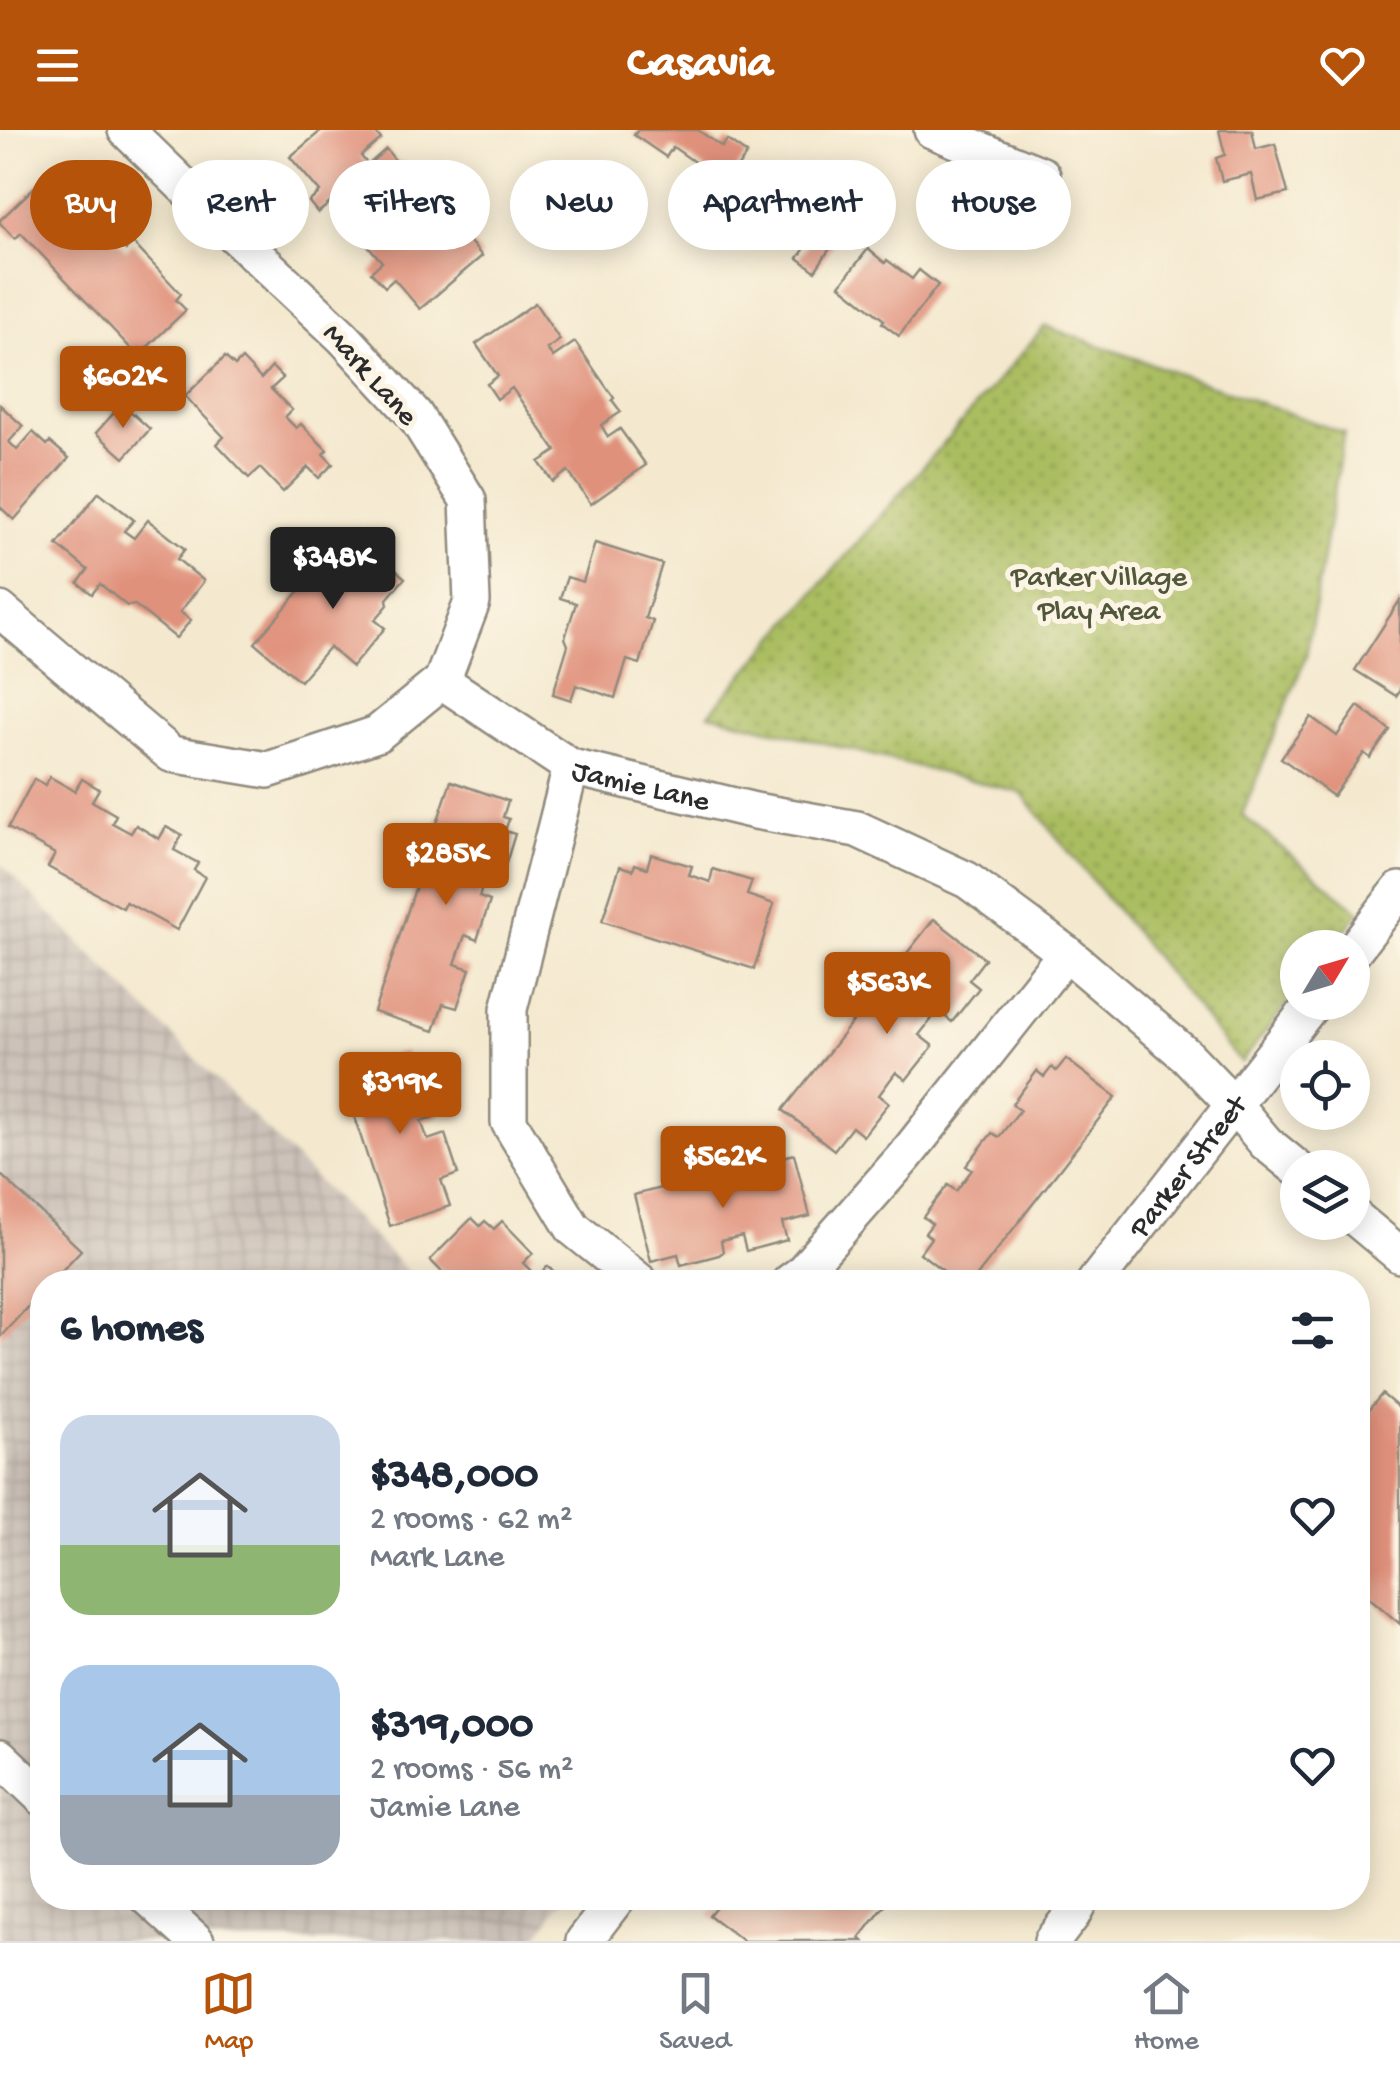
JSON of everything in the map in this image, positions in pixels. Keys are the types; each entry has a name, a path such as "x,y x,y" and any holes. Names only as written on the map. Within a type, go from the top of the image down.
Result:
{"street":[{"name":"Mark Lane","path":"126,130 343,336 414,414 468,500 472,602 442,681"},
{"path":"932,130 1005,160"},
{"path":"0,610 171,754 268,770 377,734 442,681 571,766"},
{"name":"Jamie Lane","path":"625,1270 573,1228 509,1122 509,1009 571,766 755,811 858,829 967,880 1066,953 1187,1056 1280,1154"},
{"path":"1369,930 1400,890"},
{"path":"805,1270 906,1155 1066,953"},
{"name":"Parker Street","path":"1105,1270 1300,1020"},
{"path":"1370,1230 1400,1255"},
{"path":"0,1757 30,1786"},
{"path":"162,1910 196,1941"},
{"path":"584,1941 608,1910"},
{"path":"1052,1941 1075,1910"}],"shaded area":[{"path":"0,863 406,1270 30,1270 30,1910 556,1910 533,1941 0,1941"}],"green space":[{"name":"Parker Village Play Area","path":"1045,326 1344,433 1306,657 1242,815 1360,912 1346,930 1280,930 1280,1013 1241,1063 1021,793 709,714"}],"building":[{"path":"322,130 373,130 381,139 361,156 364,160 329,160 329,204 318,213 309,202 320,192 309,179 309,160 290,157"},
{"path":"638,130 698,130 722,147 727,140 747,154 743,160 692,160 673,147 666,157 634,135"},
{"path":"1219,130 1252,130 1256,149 1275,144 1288,193 1257,200 1251,174 1222,181 1216,158 1225,155"},
{"path":"386,149 395,160 374,160"},
{"path":"30,191 30,242 21,233 15,239 0,220"},
{"path":"37,250 140,250 181,294 176,300 186,310 138,356"},
{"path":"372,250 477,250 482,256 420,309 394,279 385,287 371,272 382,262"},
{"path":"804,250 829,250 815,271 798,258"},
{"path":"869,250 912,279 919,270 938,285 899,336 840,285"},
{"path":"535,303 560,340 547,349 553,357 575,342 621,412 601,425 608,437 620,429 646,465 591,504 568,471 553,482 539,462 556,451 512,388 497,399 487,384 498,376 476,344"},
{"path":"225,357 235,366 242,359 261,379 272,367 283,378 271,389 292,410 285,417 296,428 301,424 327,450 323,454 333,464 319,478 308,467 283,492 260,468 249,478 217,444 224,437 185,396"},
{"path":"122,404 150,429 124,458 96,433"},
{"path":"0,405 23,426 9,442 17,450 33,432 69,458 14,520 0,507"},
{"path":"99,492 134,520 124,531 134,538 148,520 185,549 177,559 204,581 180,612 191,620 176,638 135,605 127,606 100,584 92,594 78,583 88,570 57,545"},
{"path":"359,539 405,578 375,620 385,628 352,667 329,647 300,681 255,643 332,553 340,561"},
{"path":"595,543 662,564 645,618 653,621 640,664 627,660 615,698 576,685 571,700 553,694 576,603 560,598 567,577 583,582"},
{"path":"1400,600 1400,690 1396,696 1355,670"},
{"path":"1358,706 1390,730 1370,758 1364,753 1333,796 1281,758 1311,717 1337,736"},
{"path":"50,777 75,791 82,779 99,789 92,801 116,815 112,823 131,833 136,825 159,839 166,827 182,835 174,850 198,863 194,870 205,877 177,930 126,902 123,908 48,867 55,854 8,828 34,779 45,785"},
{"path":"451,781 508,801 503,817 509,819 505,831 515,834 503,873 488,868 479,897 490,901 477,940 465,935 455,964 470,969 457,1008 443,1004 434,1031 374,1012"},
{"path":"651,854 692,866 689,875 710,882 713,869 752,881 747,895 774,904 754,969 602,921 620,866 633,870 635,864 647,868"},
{"path":"934,919 985,959 969,980 979,988 952,1022 938,1011 919,1035 933,1046 906,1080 896,1072 879,1095 889,1103 863,1136 852,1127 834,1150 783,1110"},
{"path":"404,1052 412,1076 425,1072 439,1115 421,1121 428,1140 445,1134 458,1174 441,1180 450,1206 390,1226 340,1073"},
{"path":"1066,1059 1116,1097 981,1270 942,1270 920,1253 931,1238 925,1233 932,1224 923,1217 948,1185 956,1191 972,1170 966,1166 992,1133 999,1137 1020,1110 1012,1104 1037,1071 1044,1077 1052,1067 1056,1071"},
{"path":"794,1154 810,1216 782,1223 787,1240 746,1251 742,1236 721,1241 723,1252 719,1255 681,1265 678,1254 651,1261 634,1195"},
{"path":"0,1174 81,1250 62,1270 30,1270 30,1304 0,1337"},
{"path":"472,1218 480,1226 485,1221 494,1229 502,1221 533,1253 523,1263 530,1270 440,1270 430,1260"},
{"path":"1382,1394 1400,1409 1400,1624 1370,1598 1370,1408"},
{"path":"713,1910 882,1910 860,1938 863,1941 743,1941 709,1915"}]}
